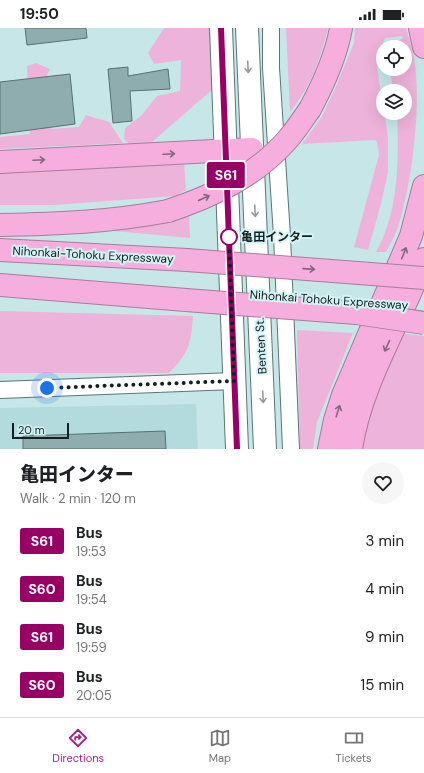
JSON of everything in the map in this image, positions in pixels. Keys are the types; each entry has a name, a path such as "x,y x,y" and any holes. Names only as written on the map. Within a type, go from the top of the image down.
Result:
{"highway":[{"path":"0,225 77,223 124,219 168,211 201,200 233,184 263,164 288,139 310,110 326,78 338,44 341,28"},
{"path":"420,28 424,47"},
{"path":"0,162 252,149"},
{"path":"329,449 335,420 343,395 411,236 424,186"},
{"name":"Nihonkai-Tohoku Expressway","path":"0,250 187,260 424,278"},
{"path":"350,449 352,437 370,383 424,259"},
{"path":"0,280 186,295 356,313 424,323"},
{"path":"0,285 186,295"},
{"name":"Nihonkai Tohoku Expressway","path":"186,295 424,307"}],"street":[{"path":"221,28 237,449"},
{"name":"Benten St.","path":"246,28 265,449"},
{"path":"271,28 271,68 282,236 291,449"},
{"path":"0,390 234,381"}],"shaded area":[{"path":"164,28 211,28 214,88 152,142 135,150 124,139 125,128 142,115 157,96 180,91 181,60 154,64 148,53"},
{"path":"286,28 328,28 314,73 304,93 290,112"},
{"path":"355,28 406,28 409,40 400,40 403,38 402,36 385,38 384,40 376,40 376,76 378,76 380,84 376,84 376,120 385,120 388,137 388,172 368,250 354,247 379,155 377,142 375,140 302,144 321,118 354,43"},
{"path":"412,51 416,76 417,97 414,143 408,189 394,237 386,252 376,252 384,236 389,220 396,184 398,148 397,120 412,120 412,84 392,84 391,76 412,76"},
{"path":"36,63 50,69 45,79 51,129 79,127 86,115 109,122 123,143 0,149 0,137 30,134 27,66"},
{"path":"184,163 186,190 175,196 54,205 0,205 0,173"},
{"path":"189,217 190,238 103,230"},
{"path":"0,311 193,316 188,348 181,360 169,373 0,373"},
{"path":"297,330 353,333 317,422 313,449 300,449"},
{"path":"406,334 424,336 424,449 359,449 394,335"},
{"path":"196,404 198,449 0,449 0,408"}],"building":[{"path":"25,28 86,28 87,38 27,45"},
{"path":"128,67 128,76 168,69 170,89 130,91 132,121 113,123 108,69"},
{"path":"70,74 75,124 0,134 0,82"},
{"path":"165,431 166,449 23,449 23,436"}],"bus line":[{"name":"S61","path":"221,28 237,449"}],"place":[{"name":"亀田インター","path":"229,237"}],"route":[{"path":"47,388 234,381 229,237"}]}
